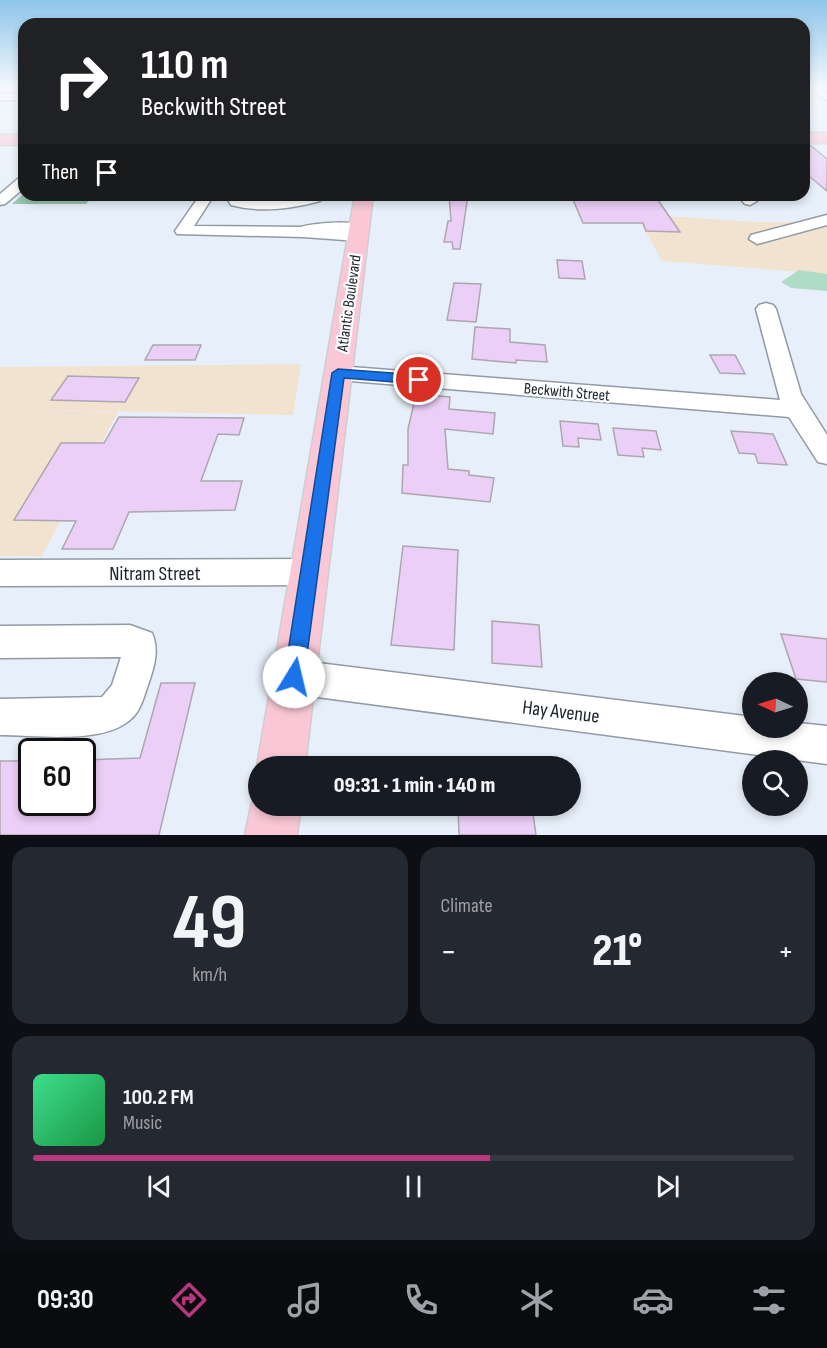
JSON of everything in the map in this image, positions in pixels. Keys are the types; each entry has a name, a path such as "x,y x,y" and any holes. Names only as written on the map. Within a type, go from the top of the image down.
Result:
{"main road":[{"path":"810,138 827,138"},
{"path":"0,140 18,140"},
{"name":"Atlantic Boulevard","path":"282,756 362,201"},
{"path":"271,835 274,816"}],"street":[{"path":"0,201 18,186"},
{"path":"203,201 183,231 358,232"},
{"path":"236,201 249,204 285,205 302,201"},
{"path":"757,239 827,220"},
{"path":"766,309 789,394 796,409 827,455"},
{"name":"Beckwith Street","path":"338,373 796,409"},
{"name":"Nitram Street","path":"0,573 310,572"},
{"path":"0,642 129,641 140,644 140,656 122,703 108,714 93,717 0,717"},
{"name":"Hay Avenue","path":"294,677 827,745"}],"shaded area":[{"path":"636,214 757,222 827,222 827,274 662,261"},
{"path":"301,364 293,415 0,409 0,367"},
{"path":"0,409 118,412 42,556 0,556"}],"green space":[{"path":"18,198 18,201 89,201 86,204 12,204"},
{"path":"799,270 827,274 827,291 791,288 781,282"}],"building":[{"path":"810,145 827,159 827,191 810,177"},
{"path":"449,201 467,201 460,249 453,249 452,242 444,242 448,221 451,221"},
{"path":"574,201 659,201 680,232 646,231 643,223 583,223"},
{"path":"557,260 582,261 585,279 559,278"},
{"path":"454,283 481,284 476,322 447,320"},
{"path":"475,327 510,329 510,342 545,345 547,362 516,360 516,363 472,359"},
{"path":"153,345 201,345 195,360 145,360"},
{"path":"710,355 735,355 745,374 720,373"},
{"path":"68,376 139,378 125,402 51,400"},
{"path":"416,394 450,397 449,409 495,413 493,434 445,429 448,469 469,471 469,475 494,478 490,502 402,493 403,465 408,465 408,429"},
{"path":"119,417 244,418 239,435 218,434 201,481 242,481 235,510 129,512 113,549 62,549 76,521 14,520 61,443 104,443"},
{"path":"560,421 598,424 601,440 578,438 579,447 563,446"},
{"path":"613,428 656,431 661,450 642,448 644,457 618,455"},
{"path":"731,431 773,434 787,465 758,463 755,454 739,453"},
{"path":"403,546 458,550 454,650 391,645"},
{"path":"492,621 539,625 542,667 492,663"},
{"path":"781,634 827,639 827,682 808,680 808,672 794,672"},
{"path":"161,683 195,683 159,835 0,835 0,761 18,761 18,816 96,816 96,760 140,758"},
{"path":"458,816 533,816 536,835 459,835"}],"route":[{"path":"294,677 338,373 419,380"}]}
